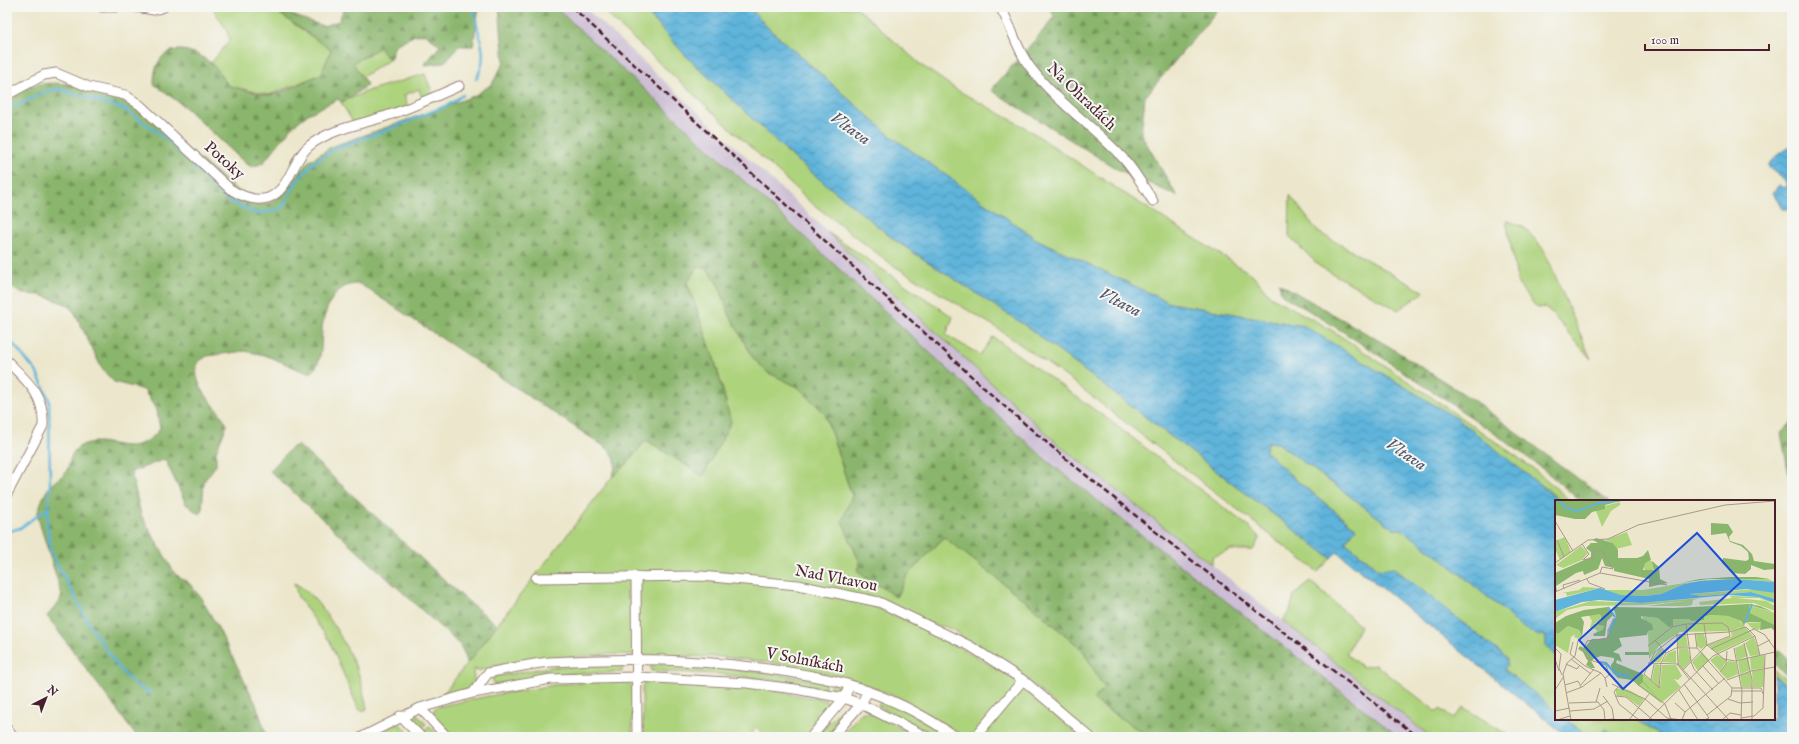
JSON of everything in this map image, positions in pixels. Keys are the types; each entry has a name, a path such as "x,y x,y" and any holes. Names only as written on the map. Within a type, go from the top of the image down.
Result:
{"street":[{"path":"102,7 115,7"},
{"path":"136,7 154,10 164,7"},
{"name":"Na Ohradách","path":"1000,7 1008,20 1024,58 1029,66 1045,85 1120,155 1153,201"},
{"name":"Potoky","path":"7,95 44,75 56,73 85,86 125,95 140,105 230,189 239,194 260,199 278,192 308,146 323,137 434,99 460,86"},
{"path":"7,361 30,383 40,401 44,414 43,426 7,494"},
{"path":"636,576 637,737"},
{"name":"Nad Vltavou","path":"536,578 701,576 798,585 879,602 970,646 1023,680 1090,737"},
{"name":"V Solníkách","path":"473,693 488,673 549,662 636,659 701,661 749,666 806,675 850,685 868,691 912,711 955,737"},
{"name":"V Solníkách","path":"362,737 400,716 420,708 473,693 551,680 637,677 747,683 795,689 844,698 861,704 927,737"},
{"path":"975,737 1023,680"},
{"path":"811,737 844,698 850,685"},
{"path":"832,737 861,704 868,691"},
{"path":"420,708 447,737"},
{"path":"400,716 421,737"},
{"path":"7,729 12,737"}],"shaded area":[{"path":"555,7 584,7 1059,445 1431,737 1399,737 1046,460"}],"green space":[{"path":"212,7 270,7 331,50 322,74 269,95 229,86 211,63 230,40 226,29"},
{"path":"344,7 479,7 473,46 459,46 448,59 442,63 424,65 440,46 426,34 415,35 395,45 390,60 379,48 353,63 367,85 351,97 341,102 338,99 308,114 293,126 263,163 252,167 245,163 185,107 154,84 155,71 159,61 172,51 181,50 201,56 211,63 228,85 267,95 275,94 288,89 321,74 331,50 272,8 323,26 339,21"},
{"path":"499,7 555,7 1046,460 1399,737 1150,737 1093,700 1104,688 1083,650 1028,603 944,537 907,576 896,597 866,578 857,570 860,563 842,521 852,496 825,414 798,387 767,372 753,358 730,316 719,286 708,269 698,266 687,283 714,358 731,422 703,476 646,440 627,464 612,477 615,469 615,459 608,449 360,284 352,284 344,287 333,297 329,304 322,328 320,357 316,368 312,372 305,372 265,355 245,351 207,356 198,362 197,371 201,387 223,417 227,425 216,451 216,465 204,481 202,510 199,514 186,504 165,459 131,472 141,515 175,574 189,583 201,598 217,626 256,704 267,737 137,737 47,616 59,603 62,595 37,515 46,492 53,483 65,473 75,450 89,443 99,442 129,446 139,445 149,439 160,429 157,411 144,390 114,382 102,369 75,313 66,304 41,295 23,294 7,285 7,102 27,87 55,83 83,87 123,100 134,106 252,202 263,205 271,202 284,192 308,162 331,147 474,96 492,84 504,62"},
{"path":"599,7 642,7 686,56 795,159 896,241 1023,324 1331,558 1318,572 1072,381 994,326 891,264 809,201"},
{"path":"749,7 856,7 921,65 957,90 1026,128 1119,190 1254,276 1270,296 1330,329 1430,396 1516,456 1547,480 1569,500 1559,500 1547,489 1304,326 1170,303 1036,239 892,137 767,27"},
{"path":"1048,7 1220,7 1145,97 1141,134 1177,196 1117,169 991,90 1055,17"},
{"path":"380,47 389,60 362,77 353,63"},
{"path":"425,74 434,97 423,101 419,89 404,95 408,107 354,124 341,102 370,90"},
{"path":"1290,195 1318,232 1424,292 1398,310 1319,266 1289,236"},
{"path":"1506,220 1525,228 1544,250 1591,359 1546,307 1537,308 1518,284"},
{"path":"827,232 953,317 946,335 980,355 993,337 1109,420 1248,526 1260,538 1253,550 1230,550 1212,557 1212,565 1059,445"},
{"path":"698,266 708,269 719,286 730,316 767,372 798,387 825,414 852,496 842,521 860,563 857,570 866,578 896,597 907,576 944,537 1028,603 1083,650 1104,688 1094,701 1150,737 1091,737 1014,668 1011,669 961,638 959,633 944,626 939,627 866,595 875,607 923,627 1010,676 1081,737 966,737 903,700 855,680 773,663 721,657 606,654 524,662 475,671 476,668 473,672 475,684 473,688 455,693 444,693 612,477 627,464 646,440 703,475 727,405 714,358 687,282"},
{"path":"1279,283 1390,347 1476,402 1607,500 1579,500 1544,470 1488,428 1359,342 1281,293"},
{"path":"1792,422 1792,490 1781,433"},
{"path":"1268,442 1278,443 1394,529 1401,529 1441,558 1502,609 1517,624 1543,635 1555,656 1555,710 1345,542 1356,528 1296,480 1265,451"},
{"path":"299,446 463,597 497,625 471,660 466,663 465,655 460,645 270,471 292,447"},
{"path":"1311,582 1360,626 1346,654 1362,667 1376,665 1437,712 1440,709 1453,719 1463,707 1511,737 1431,737 1283,621 1290,610 1294,595"},
{"path":"294,583 304,589 313,598 339,634 359,675 367,709 361,711 358,708 329,640 298,597"},
{"path":"1775,648 1792,662 1792,679 1775,665"},
{"path":"651,663 738,670 826,682 824,689 774,680 717,674 651,671"},
{"path":"622,664 622,672 552,675 494,685 492,677 550,667"},
{"path":"1775,671 1792,685 1792,691 1775,676"},
{"path":"624,680 630,683 633,688 632,737 452,737 435,720 432,713 436,707 488,696 560,684"},
{"path":"649,680 741,685 826,700 828,710 822,720 806,737 767,737 756,727 750,737 643,737 642,688 644,683"},
{"path":"831,683 845,686 841,693 829,690"},
{"path":"881,699 913,714 949,737 935,737 878,706"},
{"path":"839,711 845,716 827,737 817,737"},
{"path":"868,711 916,737 840,737 861,713"},
{"path":"417,714 426,724 421,729 411,719 411,716"},
{"path":"1567,720 1636,720 1662,737 1617,737 1605,729 1599,737 1589,737"},
{"path":"397,724 401,725 414,737 373,737"},
{"path":"429,726 440,737 429,737 424,731"}],"water":[{"name":"Vltava","path":"642,7 749,7 767,27 892,137 1036,239 1170,303 1304,326 1458,419 1559,500 1555,500 1555,656 1546,646 1546,638 1543,635 1539,636 1517,624 1502,609 1441,558 1401,529 1394,529 1278,443 1268,442 1265,451 1296,480 1356,528 1345,542 1379,570 1394,568 1507,658 1507,666 1504,669 1555,710 1555,720 1567,720 1589,737 1568,737 1337,552 1331,558 1023,324 896,241 795,159 686,56"},
{"path":"1792,145 1792,207 1791,209 1782,209 1773,193 1779,185 1783,188 1788,186 1783,179 1768,166 1776,156"},
{"path":"1775,676 1792,691 1792,737 1662,737 1636,720 1775,720"},
{"path":"1605,729 1617,737 1599,737"}],"waterway":[{"path":"474,7 483,52 481,70 476,79"},
{"path":"7,108 21,104 44,92 58,89 124,109 167,139 227,200 257,214 277,210 284,205 295,184 312,164 337,147 380,133 448,105 463,95"},
{"path":"7,337 36,371 49,399 50,485 47,524 51,553 91,627 118,667 133,683 151,694"},
{"path":"7,532 20,528 48,508"}],"railway":[{"path":"572,7 995,398 1151,528 1418,737"}]}
